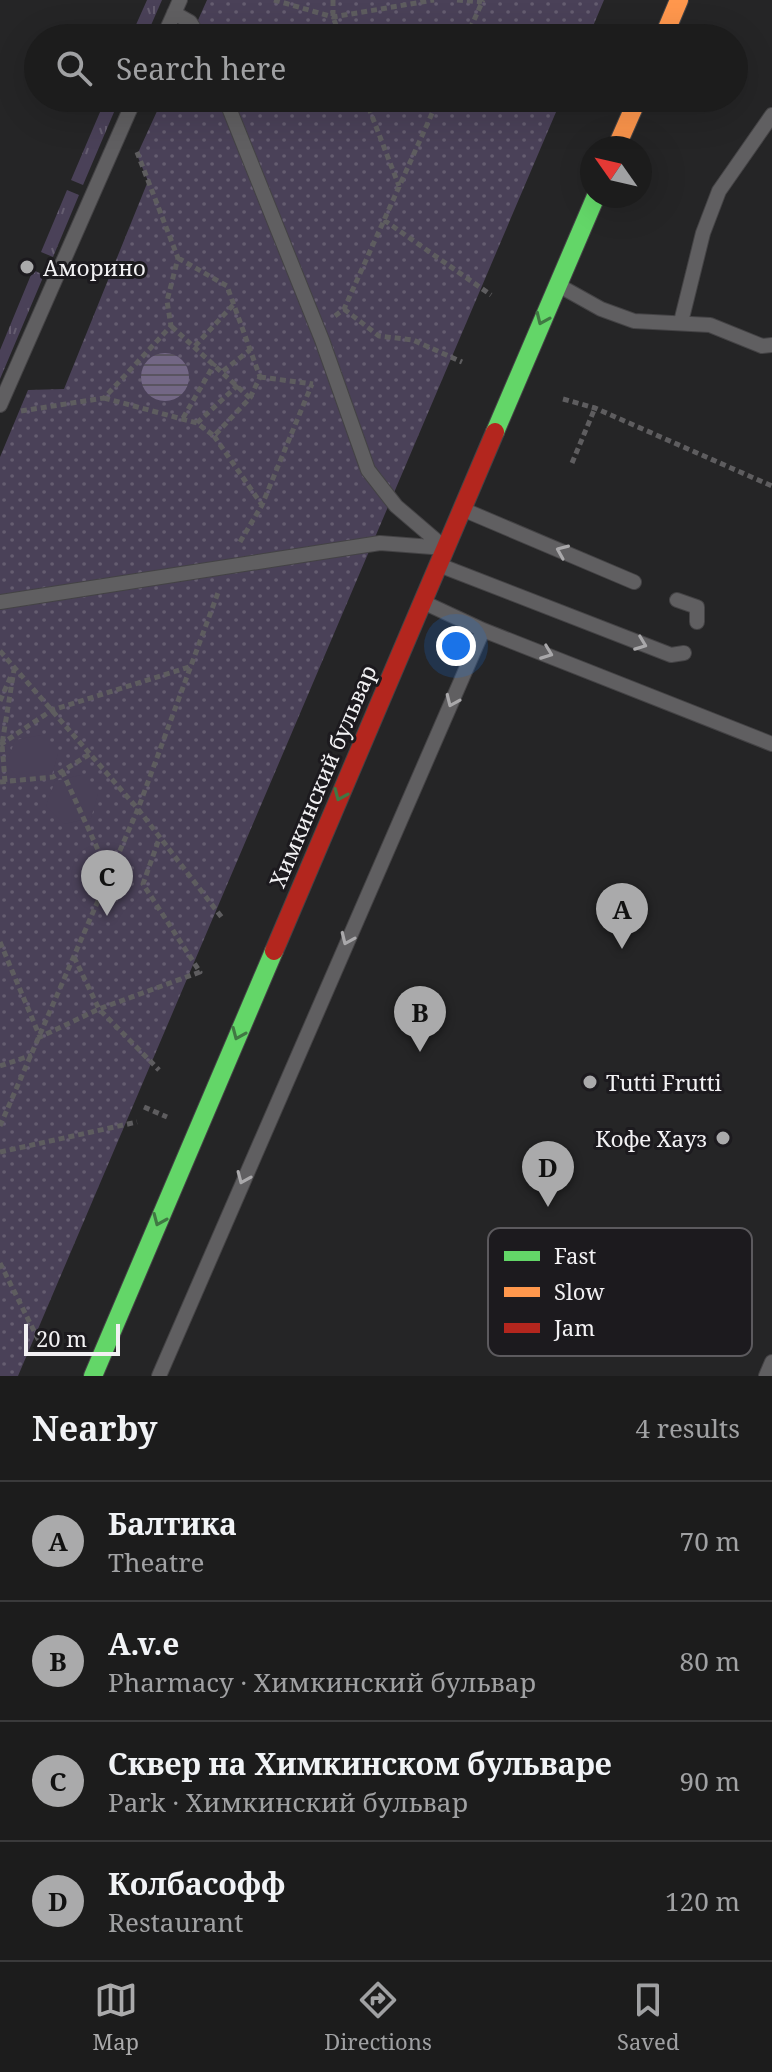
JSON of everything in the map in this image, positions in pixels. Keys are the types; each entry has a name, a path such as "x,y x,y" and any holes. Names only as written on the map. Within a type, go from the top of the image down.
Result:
{"main road":[{"path":"669,24 679,0"},
{"path":"621,136 632,112"},
{"name":"Химкинский бульвар","path":"93,1376 591,208"}],"lane":[{"path":"177,6 191,24"},
{"path":"0,405 129,112"},
{"path":"231,112 322,340 368,470 442,556"},
{"path":"681,322 703,233 719,191 772,115"},
{"path":"558,285 601,309 634,321 710,325 762,346 772,345"},
{"path":"462,509 634,582"},
{"path":"0,602 380,543 442,556 671,655 684,653"},
{"path":"677,600 697,607 697,622"},
{"path":"423,602 483,630 772,744"},
{"path":"159,1376 483,630"},
{"path":"766,1376 772,1362"}],"path":[{"path":"274,0 333,17 434,0"},
{"path":"333,0 336,24"},
{"path":"457,0 483,1 472,24"},
{"path":"371,112 400,187"},
{"path":"329,322 344,309 433,112"},
{"path":"116,139 134,147 178,258 167,301 171,326 250,398"},
{"path":"384,220 491,295"},
{"path":"178,258 227,286 260,377 250,398 214,436"},
{"path":"195,346 233,305"},
{"path":"344,309 379,336 413,340 462,362"},
{"path":"104,398 171,326"},
{"path":"223,371 250,350"},
{"path":"183,418 215,363"},
{"path":"233,553 262,505 313,384 312,373"},
{"path":"260,377 313,384"},
{"path":"197,423 238,385"},
{"path":"15,412 104,398 197,423 214,436 262,505"},
{"path":"563,399 595,408 772,486"},
{"path":"572,463 595,408"},
{"path":"0,1126 138,809 220,589"},
{"path":"0,651 138,809 223,919"},
{"path":"1,745 52,710 189,667"},
{"path":"0,701 14,669"},
{"path":"14,669 1,745 3,782 53,777 90,754"},
{"path":"62,771 109,875"},
{"path":"40,1037 99,1009 200,972 143,884 159,839"},
{"path":"0,942 40,1037"},
{"path":"74,956 99,1009 159,1070"},
{"path":"0,1066 32,1055"},
{"path":"144,1107 168,1118"},
{"path":"0,1152 137,1122"},
{"path":"0,1263 43,1349"}],"green space":[{"path":"147,0 162,0 152,24 136,24"},
{"path":"207,0 604,0 594,24 196,24"},
{"path":"100,112 114,112 83,185 71,180"},
{"path":"157,112 556,112 18,1376 0,1376 0,457 28,390 64,389 148,181 137,155"},
{"path":"67,190 79,195 53,257 41,252"},
{"path":"33,270 44,275 0,379 0,350"},
{"path":"41,735 58,754 51,778 24,783 6,765 15,740"},
{"path":"81,775 98,794 91,818 64,824 46,806 55,781"}],"shaded area":[{"path":"165,353 182,360 189,377 182,394 165,401 148,394 141,377 148,360"}],"traffic: fast":[{"path":"495,432 591,208"},
{"path":"93,1376 274,951"}],"traffic: slow":[{"path":"669,24 679,0"},
{"path":"621,136 632,112"}],"traffic: jam":[{"path":"274,951 495,432"}],"place":[{"name":"Аморино","path":"27,267"},
{"name":"Сквер на Химкинском бульваре","path":"107,916"},
{"name":"Балтика","path":"622,949"},
{"name":"A.v.e","path":"420,1052"},
{"name":"Tutti Frutti","path":"590,1082"},
{"name":"Кофе Хауз","path":"723,1138"},
{"name":"Колбасофф","path":"548,1207"}]}
